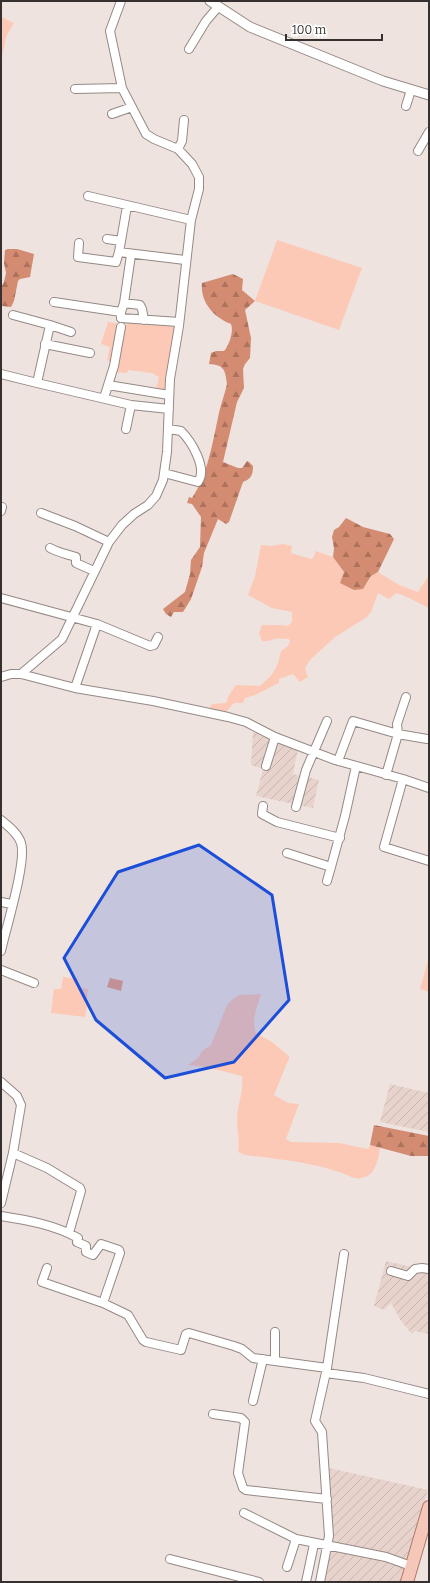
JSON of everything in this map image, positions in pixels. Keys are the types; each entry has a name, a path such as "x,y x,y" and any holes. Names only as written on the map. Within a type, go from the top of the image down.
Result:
{"main road":[{"path":"407,1582 429,1507"}],"street":[{"path":"21,674 56,646 62,639 108,542 122,525 134,514 154,500 163,480 169,429 168,395 179,322 185,260 191,220 199,189 199,176 192,164 178,149 149,136 122,88 110,31 120,1"},
{"path":"190,49 214,4 250,27 383,81 429,95"},
{"path":"75,89 122,88"},
{"path":"406,106 412,90"},
{"path":"112,114 132,107"},
{"path":"178,149 182,141 184,120"},
{"path":"418,151 429,132"},
{"path":"88,196 191,220"},
{"path":"79,243 78,257 116,262 127,206"},
{"path":"107,239 121,241"},
{"path":"119,252 131,255 185,260"},
{"path":"131,255 121,318 179,322"},
{"path":"54,302 121,312"},
{"path":"124,304 140,305 144,320"},
{"path":"13,315 71,332"},
{"path":"37,383 50,325"},
{"path":"104,398 114,366 122,327"},
{"path":"45,344 90,353"},
{"path":"1,374 132,405 168,409"},
{"path":"108,385 168,395"},
{"path":"126,430 132,405"},
{"path":"164,473 198,482 201,475 198,456 186,437 180,431 169,429"},
{"path":"41,513 75,526 108,542"},
{"path":"50,548 62,554 76,557 76,563 94,571"},
{"path":"1,598 97,624 150,646 154,645 158,637"},
{"path":"75,688 97,624"},
{"path":"1,677 11,674 21,674 75,688 237,719 275,737 338,761 403,779 429,788"},
{"path":"386,775 398,734 397,724 406,697"},
{"path":"296,807 306,770 327,721"},
{"path":"338,761 353,721 398,734 427,739"},
{"path":"266,766 275,737"},
{"path":"328,881 340,838 356,766"},
{"path":"403,779 384,847 429,861"},
{"path":"263,806 262,814 273,821 340,838"},
{"path":"1,820 17,835 22,844 23,850 22,864 1,951"},
{"path":"288,852 331,867"},
{"path":"1,902 12,904"},
{"path":"1,970 34,983"},
{"path":"1,1082 17,1096 21,1105 13,1153 1,1203"},
{"path":"13,1153 47,1168 80,1188 81,1191 69,1233"},
{"path":"1,1216 25,1220 69,1233 78,1238 77,1242 86,1246 86,1252 93,1255 101,1244 120,1251 103,1303"},
{"path":"320,1582 329,1536 322,1432 315,1421 326,1371 344,1254"},
{"path":"47,1268 42,1282 103,1303 128,1315 143,1340 150,1344 181,1350 186,1334 189,1333 242,1349 253,1358 364,1378 429,1394"},
{"path":"391,1271 408,1276 415,1269 429,1269"},
{"path":"274,1332 275,1361"},
{"path":"253,1401 263,1359"},
{"path":"213,1414 241,1418 245,1422 238,1473 243,1488 327,1499"},
{"path":"244,1513 296,1539 314,1544 386,1557 411,1566"},
{"path":"287,1567 296,1539"},
{"path":"306,1582 314,1544"},
{"path":"170,1559 259,1582"}],"highlighted area":[{"path":"199,845 272,895 289,1000 234,1062 165,1078 96,1020 64,958 118,872"}],"shaded area":[{"path":"1,17 14,23 6,37 1,62"},
{"path":"277,240 362,268 339,330 255,301"},
{"path":"129,317 176,322 166,393 156,390 159,377 152,373 128,370 127,373 113,372 116,364 107,360 110,347 101,344 108,322 127,325"},
{"path":"283,544 292,546 291,553 311,559 316,551 333,557 344,573 367,584 371,576 378,572 399,585 418,592 429,575 429,608 396,593 389,599 378,593 371,612 367,617 335,637 310,660 305,668 308,677 300,682 293,674 279,679 279,683 255,695 245,698 243,703 234,703 226,712 209,710 212,704 226,703 229,695 236,685 260,686 274,671 281,651 288,646 290,642 289,639 262,641 259,633 262,625 288,626 292,622 292,612 272,608 248,595 255,576 261,545 271,546"},
{"path":"253,731 298,749 293,774 319,780 313,808 256,796 263,769 251,765"},
{"path":"429,957 429,992 420,989"},
{"path":"63,977 78,979 76,987 88,989 85,1017 51,1013 54,989 61,989"},
{"path":"110,978 123,981 121,991 107,987"},
{"path":"261,994 254,1019 256,1033 272,1042 289,1056 274,1095 288,1103 299,1104 286,1139 291,1142 339,1143 368,1149 370,1145 380,1148 376,1166 367,1176 356,1178 316,1166 292,1161 245,1155 238,1152 239,1144 237,1120 242,1088 242,1076 206,1067 188,1065 198,1058 202,1051 211,1045 227,1005 234,998 239,995"},
{"path":"390,1084 429,1093 429,1132 380,1122"},
{"path":"386,1261 429,1271 429,1334 415,1331 412,1334 401,1321 391,1303 384,1310 374,1306"},
{"path":"329,1468 428,1490 402,1582 324,1582 332,1537"}],"green space":[{"path":"17,249 34,254 30,277 20,279 18,281 14,301 11,307 2,306 1,309 1,287 6,273 4,263 5,250"},
{"path":"233,274 243,279 242,290 255,301 245,310 251,338 250,358 243,369 244,388 237,402 223,462 238,468 242,468 247,461 253,466 253,472 248,480 243,482 229,522 226,524 218,519 204,553 202,567 191,599 183,612 174,612 171,617 166,614 163,609 185,592 190,574 191,560 200,547 201,517 192,504 187,503 189,497 192,498 198,489 206,468 227,384 223,369 218,365 209,364 211,353 216,351 224,351 226,349 232,327 231,324 219,318 209,308 203,297 202,283"},
{"path":"346,518 363,527 390,534 394,539 378,572 371,576 363,589 354,590 340,583 344,572 333,557 334,548 332,537 334,530 339,527"},
{"path":"374,1125 429,1136 429,1156 411,1156 370,1145"}]}
